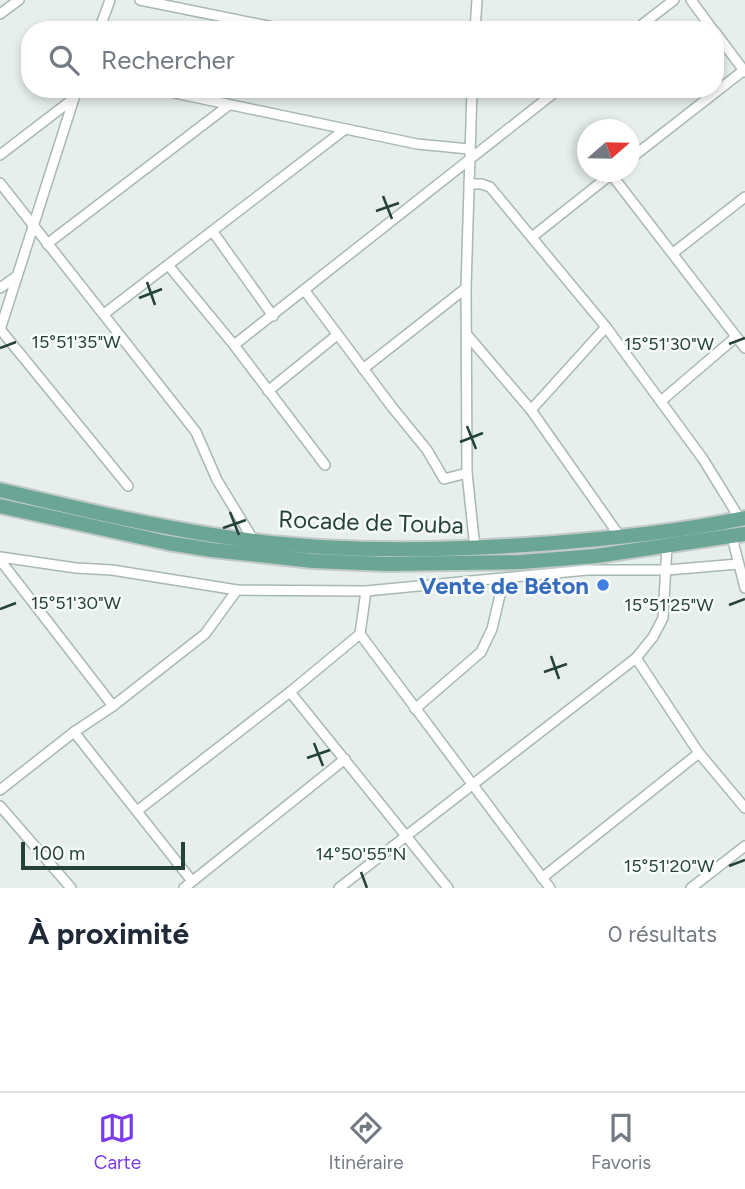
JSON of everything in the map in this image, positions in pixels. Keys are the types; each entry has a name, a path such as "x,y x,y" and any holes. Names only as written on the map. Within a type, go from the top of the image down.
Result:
{"main road":[{"name":"Rocade de Touba","path":"0,490 143,524 254,541 398,551 622,539 743,519"},
{"name":"Rocade de Touba","path":"0,506 168,543 313,561 387,564 521,562 596,556 738,536"}],"street":[{"path":"0,14 19,0"},
{"path":"102,21 110,0"},
{"path":"139,0 243,21"},
{"path":"476,21 477,0"},
{"path":"647,21 674,0"},
{"path":"691,0 707,21"},
{"path":"724,44 744,71 724,86"},
{"path":"197,98 417,144 469,149"},
{"path":"472,98 466,288 467,473 475,548"},
{"path":"234,345 548,98"},
{"path":"640,151 709,98"},
{"path":"0,155 73,99"},
{"path":"73,99 0,329 128,486"},
{"path":"47,244 229,105"},
{"path":"104,314 344,130"},
{"path":"532,237 601,182"},
{"path":"619,182 745,348"},
{"path":"0,183 196,432 216,480 254,541"},
{"path":"469,184 490,187 606,327 703,459 743,519"},
{"path":"673,253 745,197"},
{"path":"213,232 273,316"},
{"path":"168,265 234,345 325,465"},
{"path":"0,288 17,276"},
{"path":"363,369 466,288"},
{"path":"305,291 427,450 444,478 467,473"},
{"path":"531,410 606,327"},
{"path":"268,391 337,335"},
{"path":"468,336 531,410 622,539"},
{"path":"661,401 736,337"},
{"path":"738,536 738,564 745,589"},
{"path":"339,888 636,658 653,637 663,618 667,545"},
{"path":"0,558 112,570 237,590 366,591 587,570 667,570 738,564"},
{"path":"0,558 113,706"},
{"path":"415,709 481,652 492,629 505,578"},
{"path":"0,790 205,634 237,590"},
{"path":"137,811 360,634 366,591"},
{"path":"360,634 550,888"},
{"path":"636,658 699,752 745,808"},
{"path":"290,692 448,888"},
{"path":"74,732 192,881"},
{"path":"542,878 699,752"},
{"path":"184,888 345,759"},
{"path":"0,806 71,888"},
{"path":"691,888 745,846"}],"place":[{"name":"Vente de Béton","path":"603,585"}]}
